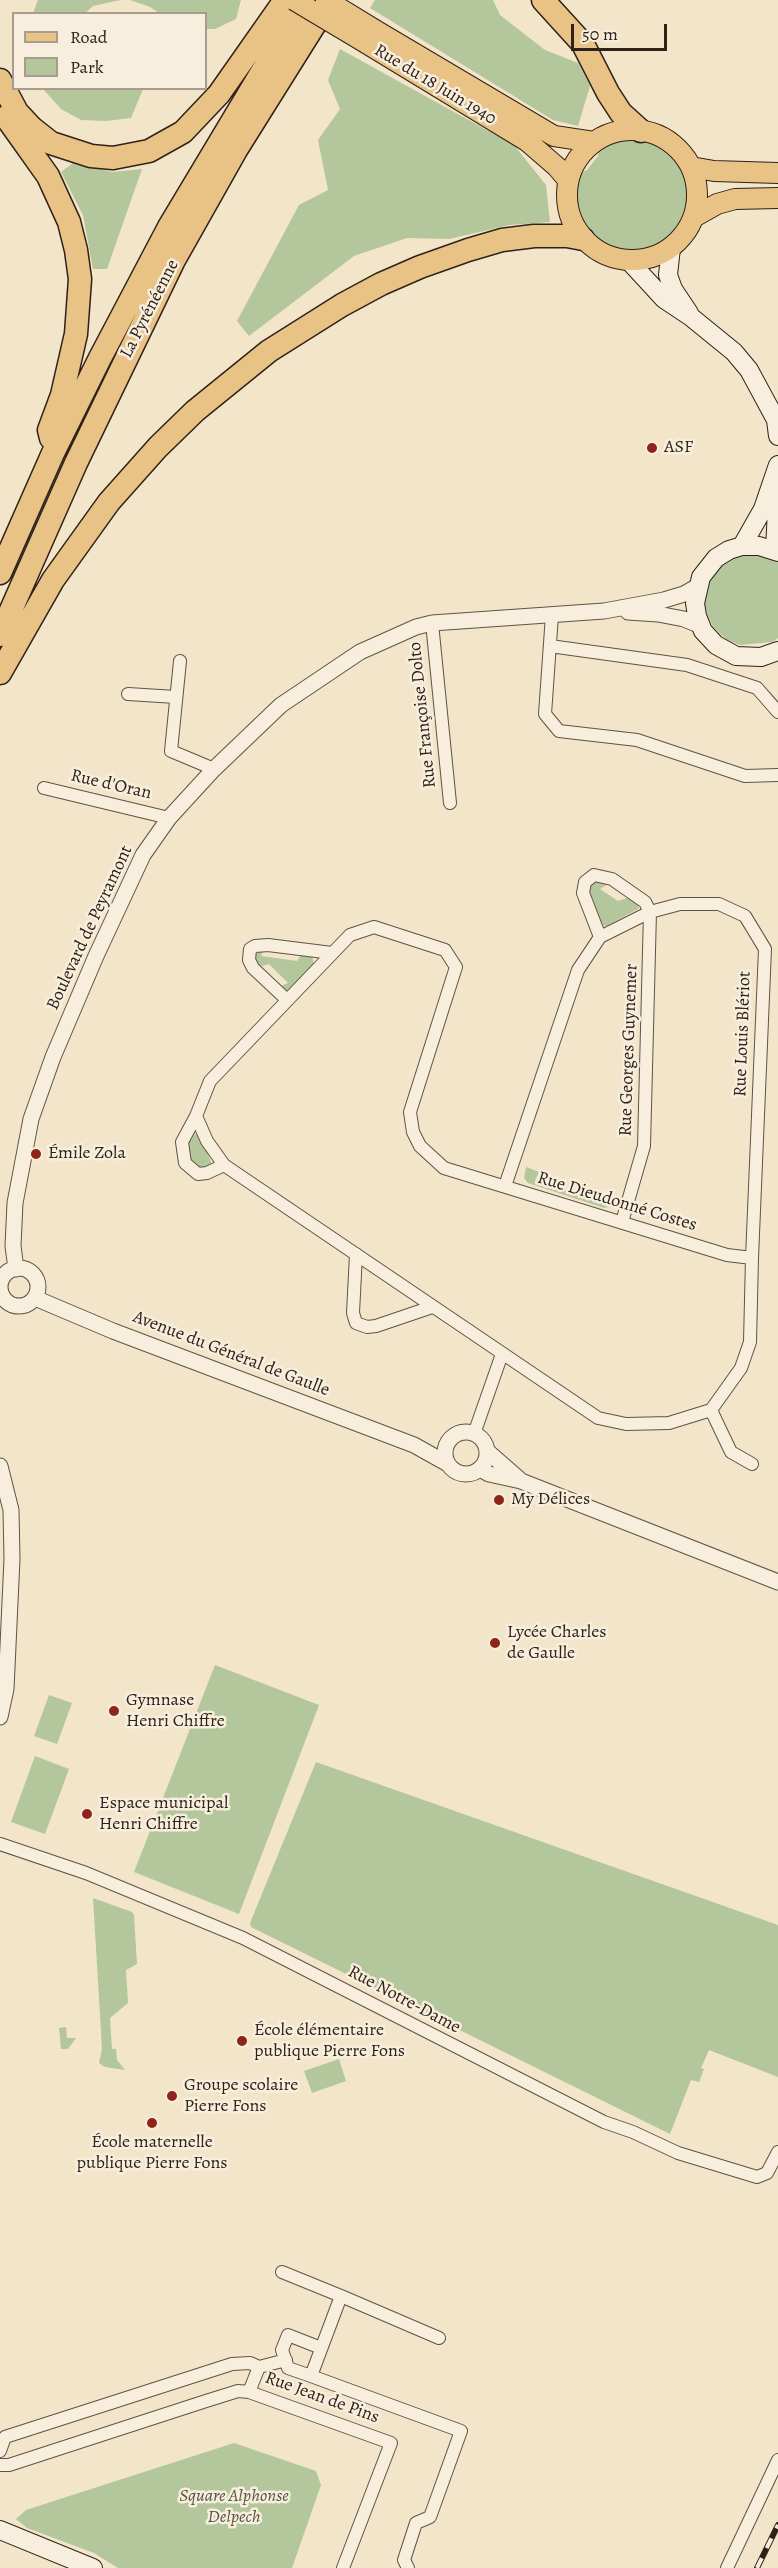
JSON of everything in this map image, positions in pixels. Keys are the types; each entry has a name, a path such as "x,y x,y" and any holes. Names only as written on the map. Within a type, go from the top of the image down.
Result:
{"highway":[{"path":"0,80 17,112 51,143 91,156 112,158 149,151 183,132 200,116 231,78 285,0"},
{"name":"La Pyrénéenne","path":"0,573 53,453 99,358 169,227 305,0"},
{"name":"La Pyrénéenne","path":"0,635 76,464 174,260 236,150 328,0"},
{"path":"543,0 583,44 621,113 641,131"},
{"path":"0,108 48,177 69,222 76,250 80,279 76,334 62,394 49,430 53,453"},
{"path":"0,673 60,570 109,502 158,447 195,411 269,351 334,309 381,284 420,267 502,240 534,236 567,236 583,239"}],"main road":[{"name":"Rue du 18 Juin 1940","path":"294,0 370,36 555,136 594,142"},
{"name":"Rue du 18 Juin 1940","path":"328,0 370,36 527,141 557,167 568,180"},
{"path":"641,131 657,135 670,142 682,153 691,166 696,183 697,200 694,217 681,239 671,248 644,260 629,261 612,258 596,250 583,239 568,212 566,196 568,180 582,152 594,142 617,132 641,131"},
{"path":"691,166 714,171 778,173"},
{"path":"694,217 717,204 735,199 778,198"},
{"path":"671,248 668,275 673,288 691,317"},
{"path":"629,261 664,299 691,317 734,352 749,370 776,420 778,436"},
{"path":"742,546 763,509 778,465"},
{"path":"778,486 777,552 759,546 742,546 716,558 708,565 698,586 695,603 701,626 716,645 736,656 761,657 778,663"},
{"path":"761,657 778,651"},
{"path":"0,2530 93,2568"}],"street":[{"name":"Boulevard de Peyramont","path":"16,1269 13,1246 15,1203 31,1119 53,1057 96,956 143,855 170,818 214,769 281,705 350,658 416,627 432,623 604,610 664,600 684,594 698,586"},
{"name":"Boulevard de Peyramont","path":"604,610 658,614 684,619 701,626"},
{"path":"552,615 544,714 559,731 638,740 745,776 778,774"},
{"name":"Rue Françoise Dolto","path":"432,623 450,803"},
{"path":"550,646 687,665 756,688 778,712"},
{"path":"180,661 171,751 214,769"},
{"path":"128,694 176,698"},
{"name":"Rue d'Oran","path":"44,788 170,818"},
{"path":"600,937 583,893 588,877 600,874 612,879 645,902 650,912"},
{"name":"Rue Louis Blériot","path":"505,1186 578,970 600,937 650,912 680,904 719,904 745,916 765,949 753,1258"},
{"name":"Rue Georges Guynemer","path":"622,1222 644,1146 650,912"},
{"name":"Rue Dieudonné Costes","path":"224,1165 207,1173 198,1174 185,1163 182,1142 196,1116 210,1081 350,935 374,927 446,950 456,967 410,1112 413,1132 420,1146 444,1168 727,1255 753,1258"},
{"path":"287,1000 253,968 249,960 250,949 255,946 268,945 333,953"},
{"path":"196,1116 207,1141 224,1165 598,1418 626,1424 669,1423 711,1410 741,1368 750,1342 753,1258"},
{"path":"356,1254 353,1313 356,1323 367,1327 376,1326 432,1307"},
{"path":"22,1269 33,1275 38,1286 35,1298 26,1305 5,1309 0,1284 6,1274 22,1269"},
{"name":"Avenue du Général de Gaulle","path":"35,1298 113,1331 414,1445 448,1464"},
{"path":"474,1434 502,1354"},
{"path":"711,1410 731,1452 752,1464"},
{"path":"488,1451 480,1469 465,1474 458,1473 448,1464 445,1453 449,1440 458,1433 474,1434 480,1437 488,1451 521,1481"},
{"name":"Avenue du Général de Gaulle","path":"414,1445 435,1445 449,1440"},
{"path":"0,1466 11,1510 6,1560 6,1689 0,1717"},
{"path":"480,1469 489,1474 521,1481 778,1582"},
{"path":"744,1568 778,1575"},
{"name":"Rue Notre-Dame","path":"0,1844 86,1873 243,1938 604,2122 633,2132 678,2153 757,2177 768,2173 778,2152"},
{"path":"282,2272 439,2338"},
{"path":"311,2376 341,2296"},
{"path":"321,2348 288,2335 282,2350 288,2367 461,2431 430,2517 416,2523 404,2560 408,2568"},
{"name":"Rue Jean de Pins","path":"0,2451 5,2437 232,2364 250,2363 259,2367 286,2361"},
{"name":"Rue Jean de Pins","path":"249,2391 259,2367"},
{"name":"Rue Jean de Pins","path":"0,2464 9,2465 238,2391 249,2391 391,2443 343,2568"},
{"path":"727,2568 778,2460"}],"green space":[{"path":"38,0 121,0 93,6 86,12 33,12"},
{"path":"130,0 241,0 236,19 215,29 207,29 207,12 158,12"},
{"path":"375,0 493,0 500,15 545,50 578,63 590,86 578,126 553,120 370,8"},
{"path":"340,49 514,145 546,185 550,222 510,225 449,239 407,238 354,256 249,336 237,321 299,205 328,190 318,140 340,109 328,80"},
{"path":"44,90 143,90 131,118 106,121 81,120 61,109"},
{"path":"633,138 652,142 668,151 681,165 688,182 689,200 684,218 674,233 660,245 642,251 624,251 606,245 591,234 581,218 576,200 577,181 581,173 587,170 598,156 598,150 614,141"},
{"path":"73,163 112,172 142,169 107,269 93,269 83,215 61,172"},
{"path":"757,554 778,562 778,638 772,642 740,645 727,640 713,627 705,609 704,599 709,580 720,565 737,555"},
{"path":"593,880 609,883 600,889 618,901 630,897 639,904 638,909 606,926 601,925 588,892"},
{"path":"265,948 261,956 297,961 302,953 312,956 314,964 288,992 279,987 288,983 269,964 259,967 255,962 255,952"},
{"path":"190,1134 200,1136 212,1164 211,1168 198,1168 189,1161 187,1147"},
{"path":"526,1167 539,1172 535,1180 605,1203 612,1196 618,1198 613,1206 604,1208 528,1183 524,1178"},
{"path":"215,1665 319,1705 239,1914 134,1872"},
{"path":"49,1695 72,1703 57,1744 34,1736"},
{"path":"35,1756 69,1769 45,1834 11,1822"},
{"path":"316,1762 778,1925 778,2077 709,2050 701,2068 704,2069 699,2082 691,2080 670,2134 251,1927 250,1923"},
{"path":"93,1898 132,1912 134,1915 137,1964 126,1970 128,2003 110,2018 112,2049 116,2049 117,2060 125,2070 105,2067 99,2063 102,2049"},
{"path":"66,2027 67,2038 76,2038 68,2049 61,2049 59,2028"},
{"path":"339,2059 346,2081 312,2093 304,2071"},
{"name":"Square Alphonse Delpech","path":"234,2443 316,2471 321,2485 292,2568 118,2568 94,2553 27,2528 16,2519 26,2510"}],"railway":[{"path":"757,2568 778,2525"}],"place":[{"name":"ASF","path":"652,448"},
{"name":"Émile Zola","path":"36,1154"},
{"name":"My Délices","path":"499,1500"},
{"name":"Lycée Charles de Gaulle","path":"495,1643"},
{"name":"Gymnase Henri Chiffre","path":"114,1711"},
{"name":"Espace municipal Henri Chiffre","path":"87,1814"},
{"name":"École élémentaire publique Pierre Fons","path":"242,2041"},
{"name":"Groupe scolaire Pierre Fons","path":"172,2096"},
{"name":"École maternelle publique Pierre Fons","path":"152,2123"}]}
